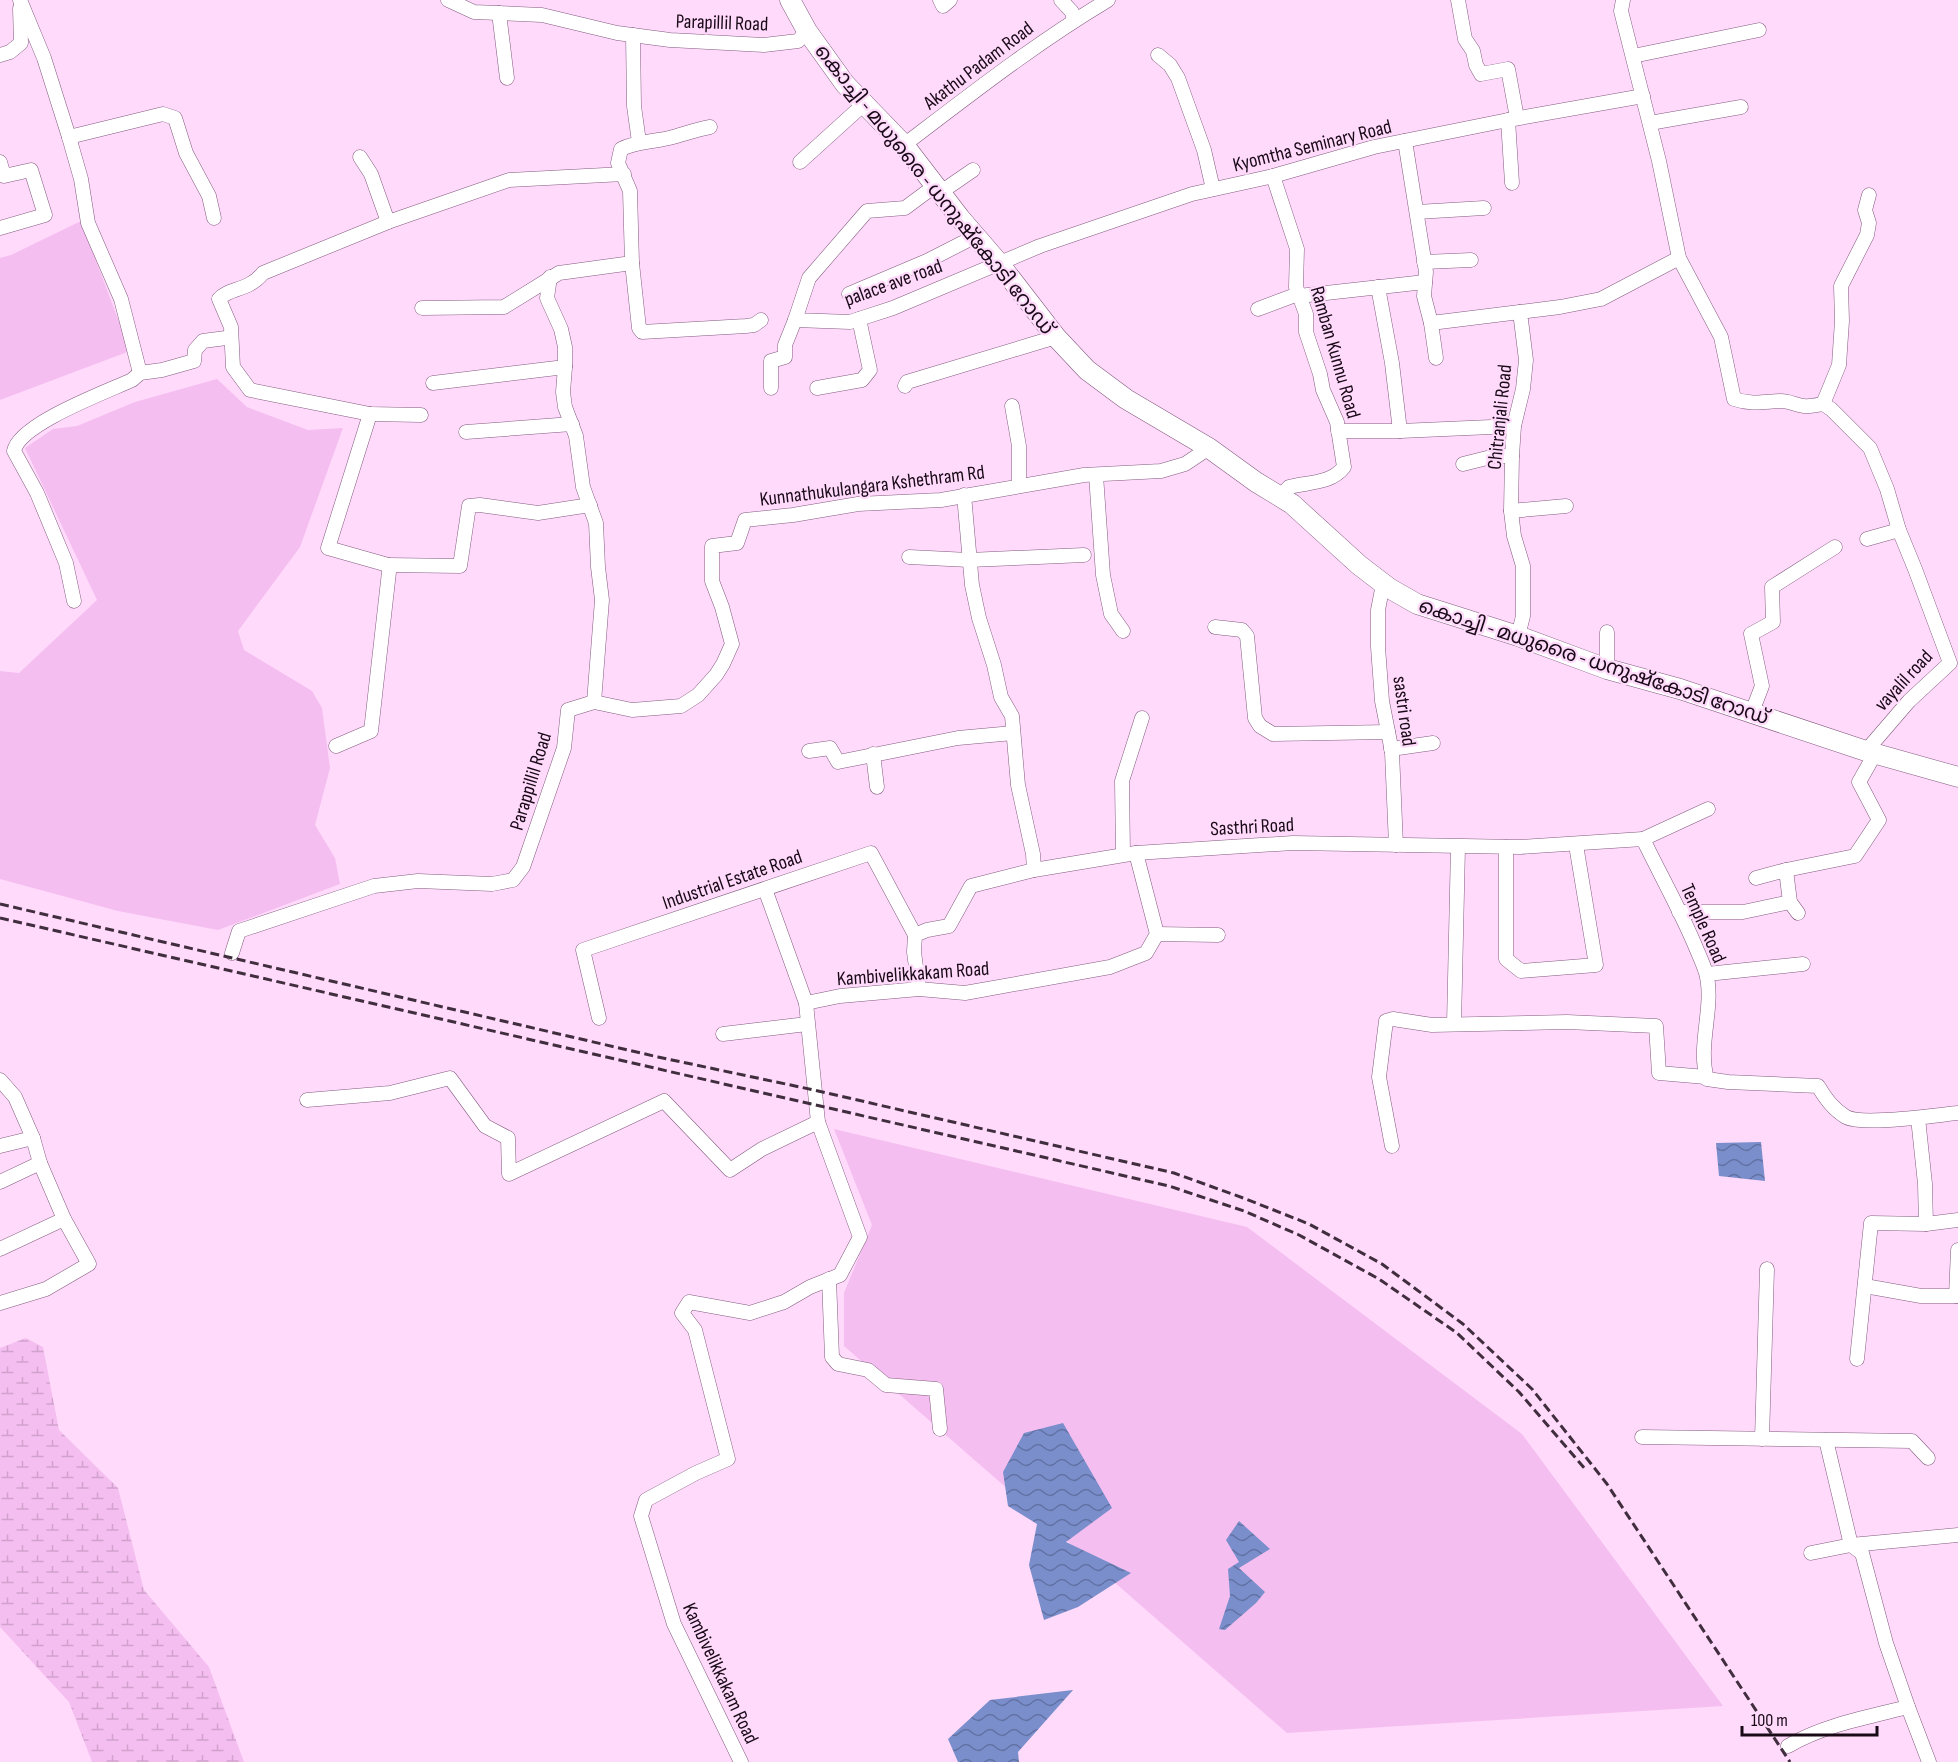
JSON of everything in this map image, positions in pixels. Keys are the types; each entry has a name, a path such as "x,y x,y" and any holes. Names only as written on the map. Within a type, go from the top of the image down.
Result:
{"highway":[{"name":"കൊച്ചി - മധുരൈ - ധനുഷ്‌കോടി റോഡ്","path":"790,0 807,32 845,84 904,145 1056,337 1087,370 1126,399 1209,448 1304,514 1383,584 1417,604 1518,636 1607,669 1680,689 1871,752 1958,777"}],"street":[{"path":"0,55 10,52 21,44 20,0"},
{"path":"20,0 44,58 81,179 88,223 121,298 140,373"},
{"name":"Parapillil Road","path":"448,0 474,12 542,15 633,35 670,40 764,45 798,41 807,32"},
{"path":"939,0 943,6 950,0"},
{"path":"1061,0 1072,12 1074,20"},
{"name":"Akathu Padam Road","path":"904,145 1026,52 1108,0"},
{"path":"1458,0 1465,39 1473,51 1481,74 1508,69 1513,119 1512,183"},
{"path":"1623,0 1621,11 1650,123 1679,258 1721,337 1734,399 1745,403 1792,402 1805,407 1823,404 1839,365 1842,321 1841,286 1867,235 1869,223 1865,210 1869,195"},
{"path":"499,13 507,78"},
{"path":"1633,56 1759,30"},
{"path":"633,35 634,106 639,142"},
{"path":"1158,55 1170,65 1178,78 1204,150 1213,189"},
{"name":"Kyomtha Seminary Road","path":"998,262 1192,194 1273,176 1374,147 1643,96"},
{"path":"800,162 864,104"},
{"path":"1650,123 1741,107"},
{"path":"69,137 163,114 170,115 175,118 186,153 209,196 214,218"},
{"path":"710,127 674,137 639,142 621,149 618,163 630,190 632,263 639,328 642,332 746,326 754,325 761,320"},
{"path":"1405,141 1424,262 1424,296 1436,358"},
{"path":"360,157 371,174 388,222"},
{"path":"0,228 45,215 31,170 1,172"},
{"path":"771,388 771,361 785,357 785,345 808,278 867,211 905,208 973,170"},
{"path":"421,415 370,414 250,390 233,367 231,327 220,306 219,299 223,295 255,283 263,273 388,222 509,180 624,174"},
{"name":"Ramban Kunnu Road","path":"1273,176 1297,249 1296,287 1306,314 1306,332 1323,390 1337,422 1344,467 1340,472 1322,482 1288,487 1280,497"},
{"path":"1417,212 1484,208"},
{"path":"849,294 927,261 976,236"},
{"path":"1431,323 1560,307 1600,299 1679,258"},
{"path":"1424,262 1471,261"},
{"name":"palace ave road","path":"795,320 850,322 893,308 998,262"},
{"path":"422,308 504,307 559,273 632,263"},
{"path":"550,277 547,298 561,329 565,347 563,392 565,407 576,436 583,487 596,523 602,600 594,702"},
{"path":"1258,309 1299,295 1425,282"},
{"path":"1378,287 1391,357 1400,431"},
{"name":"Chitranjali Road","path":"1518,636 1523,616 1523,566 1514,536 1511,511 1514,426 1523,389 1526,360 1520,312"},
{"path":"817,388 862,380 870,370 859,319"},
{"path":"74,601 66,563 37,493 14,451 19,438 45,420 132,380 140,373 162,370 194,361 195,350 203,341 226,338 230,335"},
{"path":"905,386 907,382 1056,337"},
{"path":"433,383 565,367"},
{"name":"vayalil road","path":"1786,870 1855,856 1879,820 1859,782 1871,752 1909,701 1954,662 1899,530 1887,489 1870,448 1831,409 1823,404"},
{"path":"1012,406 1019,446 1019,485"},
{"path":"370,414 328,548 388,565 460,566 469,506 538,513 590,506"},
{"path":"466,432 572,424"},
{"path":"1338,431 1514,426"},
{"name":"Kunnathukulangara Kshethram Rd","path":"594,702 632,710 681,706 698,695 716,675 732,644 712,581 712,546 737,543 745,520 858,504 941,500 1019,485 1096,475 1161,471 1185,464 1209,448"},
{"path":"1463,464 1495,456 1512,456"},
{"path":"1096,475 1103,575 1111,614 1123,631"},
{"path":"964,495 969,560 979,618 994,664 1001,697 1012,716 1018,784 1033,854 1034,870"},
{"path":"1511,511 1566,506"},
{"path":"1867,539 1899,530"},
{"path":"1752,712 1762,686 1751,634 1773,622 1772,587 1835,547"},
{"path":"909,557 969,560 1084,555"},
{"path":"336,746 371,731 388,565"},
{"name":"sastri road","path":"1383,584 1378,610 1378,647 1382,701 1391,749 1396,844"},
{"path":"1215,627 1242,630 1247,636 1255,718 1260,726 1274,735 1388,732"},
{"path":"1607,632 1607,669"},
{"name":"Parappillil Road","path":"232,953 239,932 374,886 418,881 492,884 513,880 523,867 564,748 568,710 594,702"},
{"path":"1142,718 1122,781 1123,854 1156,934 1218,935"},
{"path":"809,751 830,748 838,762 958,738 1013,733"},
{"path":"1391,749 1433,743"},
{"path":"873,754 877,787"},
{"path":"1396,844 1506,847 1576,845 1643,839 1708,809"},
{"name":"Temple Road","path":"1643,839 1707,974 1703,1049 1703,1068 1706,1077"},
{"name":"Sasthri Road","path":"915,935 949,926 971,886 1034,870 1123,854 1293,843 1396,844"},
{"path":"1506,847 1506,959 1521,971 1596,965 1576,845"},
{"path":"1454,1024 1458,847"},
{"name":"Industrial Estate Road","path":"599,1018 583,950 871,853 915,935"},
{"path":"1679,912 1743,912 1794,908 1786,870 1756,878"},
{"path":"765,889 806,1003"},
{"name":"Kambivelikkakam Road","path":"741,1762 674,1624 641,1516 646,1500 728,1459 695,1330 682,1313 689,1302 750,1313 784,1302 810,1287 840,1275 860,1237 818,1122 806,1003 840,996 919,989 965,993 1110,967 1146,952 1156,934"},
{"path":"915,935 914,952 919,989"},
{"path":"1707,974 1803,964"},
{"path":"1392,1146 1379,1077 1386,1022 1393,1019 1432,1025 1567,1022 1656,1026 1659,1073 1706,1077 1728,1082 1818,1086 1828,1103 1848,1118 1897,1120 1958,1113"},
{"path":"723,1034 807,1024"},
{"path":"307,1100 390,1093 450,1078 485,1126 508,1138 509,1174 664,1101 730,1170 762,1149 818,1122"},
{"path":"0,1080 15,1097 64,1219 88,1264 46,1289 0,1303"},
{"path":"1918,1118 1925,1184 1926,1224"},
{"path":"0,1146 33,1138"},
{"path":"0,1182 40,1163"},
{"path":"0,1249 64,1219"},
{"path":"1857,1359 1871,1223 1958,1223"},
{"path":"1865,1286 1921,1296 1957,1296 1958,1250"},
{"path":"1762,1439 1767,1269"},
{"path":"829,1279 832,1357 838,1364 868,1370 886,1385 936,1389 940,1429"},
{"path":"1641,1437 1912,1441 1928,1458"},
{"path":"1826,1440 1851,1545 1863,1555 1886,1643 1929,1762"},
{"path":"1811,1553 1851,1545 1958,1535"},
{"path":"1788,1746 1800,1739 1855,1720 1908,1707"}],"green space":[{"path":"81,221 130,351 0,400 0,258 11,255"},
{"path":"217,379 247,407 308,430 343,428 300,547 238,631 244,650 312,691 322,708 330,768 315,825 335,858 340,884 218,930 118,911 0,879 0,671 19,673 97,600 25,448 53,429 77,426 135,402"},
{"path":"834,1129 1247,1227 1522,1434 1723,1706 1287,1733 844,1346 844,1293 872,1225"},
{"path":"26,1338 43,1347 59,1430 118,1488 144,1590 209,1667 244,1762 92,1762 69,1702 0,1627 0,1348"}],"water":[{"path":"1761,1142 1765,1181 1719,1176 1716,1143"},
{"path":"1063,1423 1112,1508 1066,1542 1131,1573 1078,1607 1044,1620 1029,1565 1037,1524 1008,1506 1003,1472 1024,1433"},
{"path":"1239,1521 1270,1549 1239,1568 1265,1592 1225,1630 1219,1629 1230,1596 1228,1569 1239,1562 1226,1540"},
{"path":"1073,1690 1018,1752 1019,1762 958,1762 948,1739 990,1700"}],"railway":[{"path":"0,904 658,1057 814,1090 1174,1173 1309,1224 1382,1264 1463,1324 1532,1389 1607,1484 1790,1762"},
{"path":"0,918 1169,1186 1244,1211 1299,1235 1379,1279 1457,1333 1519,1392 1586,1470"}]}
